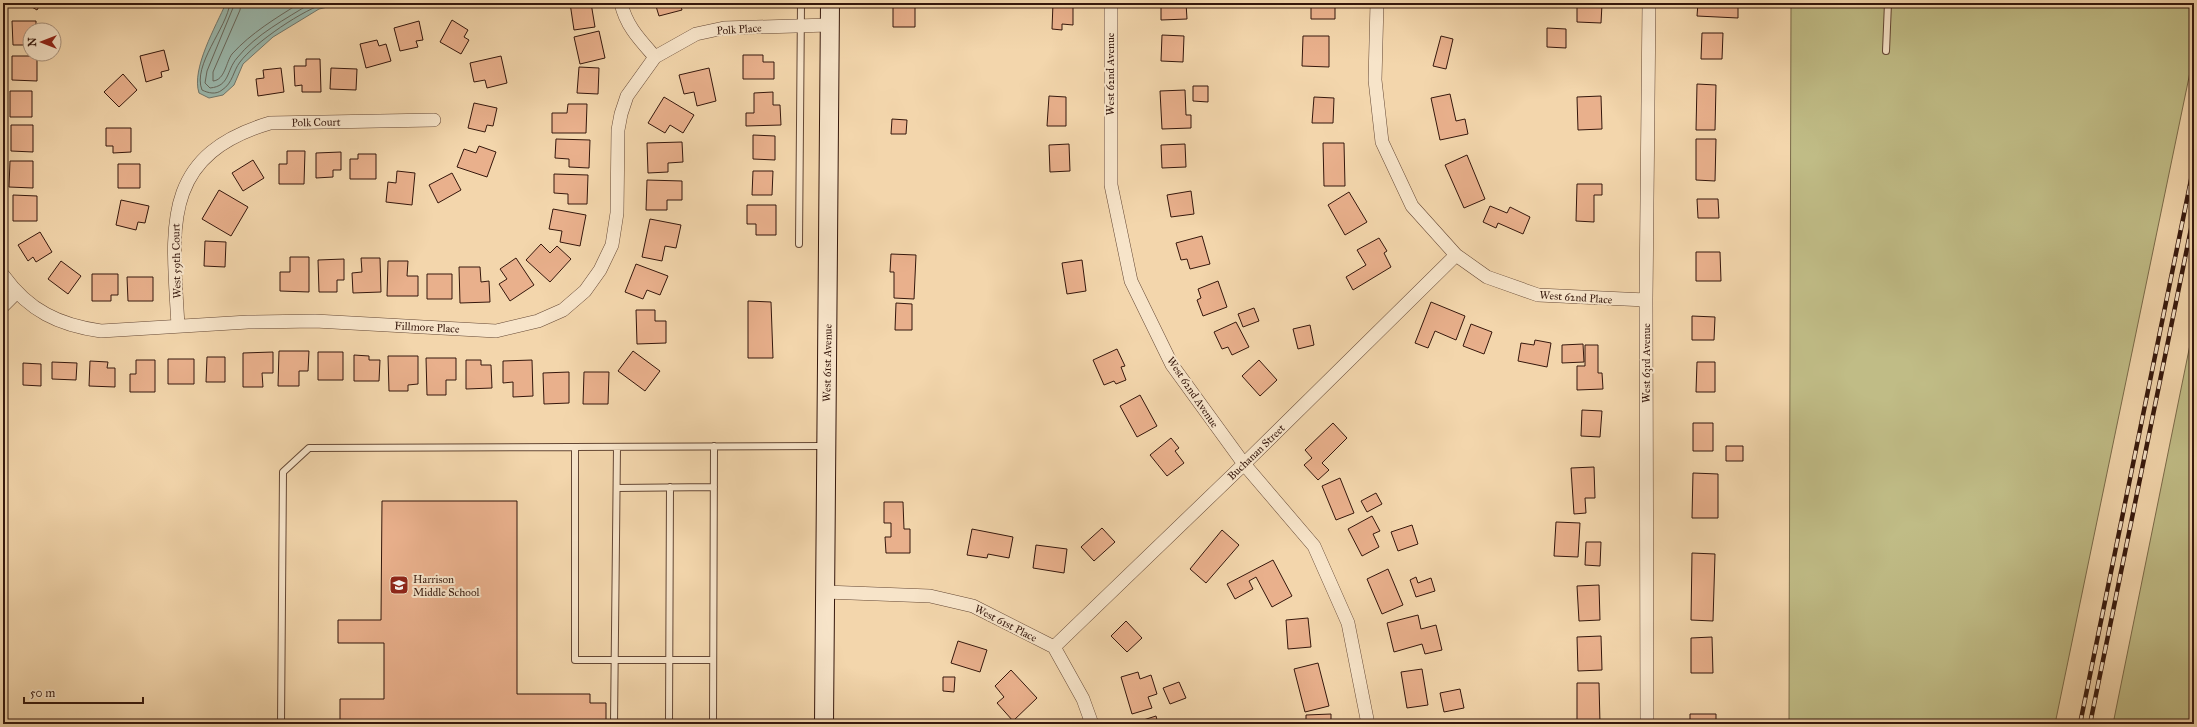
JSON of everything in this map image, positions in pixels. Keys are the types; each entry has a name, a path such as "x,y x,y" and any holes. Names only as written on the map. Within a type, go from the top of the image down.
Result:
{"main road":[{"name":"West 61st Avenue","path":"824,724 830,3"}],"street":[{"path":"621,3 624,15 632,30 655,57"},
{"name":"West 62nd Avenue","path":"1111,3 1111,185 1132,281 1172,365 1244,464 1314,546 1348,623 1368,724"},
{"name":"West 62nd Place","path":"1377,3 1375,80 1382,142 1412,206 1456,255 1487,277 1538,295 1646,300"},
{"name":"West 63rd Avenue","path":"1647,724 1646,300 1650,3"},
{"name":"Polk Place","path":"655,57 696,34 724,28 830,25"},
{"name":"Fillmore Place","path":"3,275 16,293 40,311 56,320 79,328 101,332 178,326 314,321 496,331 538,321 563,310 585,291 600,270 612,245 617,214 618,130 621,114 627,96 655,57"},
{"name":"Polk Court","path":"206,156 246,130 270,123 434,120"},
{"name":"West 59th Court","path":"178,326 174,230 176,212 183,191 194,169 206,156"},
{"name":"Buchanan Street","path":"1054,648 1244,464 1456,255"},
{"path":"3,306 16,293"},
{"name":"West 61st Place","path":"825,592 930,596 974,606 1054,648"},
{"path":"1054,648 1083,698 1092,724"}],"lane":[{"path":"799,244 801,3"},
{"path":"1886,51 1888,3"},
{"path":"712,724 714,446"},
{"path":"281,724 283,472 309,448 826,446"},
{"path":"575,447 575,660 713,660"},
{"path":"614,724 617,447"},
{"path":"669,724 670,487"},
{"path":"616,488 714,487"}],"shaded area":[{"path":"1791,3 2194,3 2194,53 2055,724 1789,724"},
{"path":"2194,325 2194,724 2113,724"}],"water":[{"path":"226,3 345,3 319,9 273,37 243,64 234,85 223,95 209,98 199,93 197,83 198,72 211,35"}],"building":[{"path":"25,3 41,3 37,10"},
{"path":"570,3 591,3 595,27 574,30"},
{"path":"655,3 680,3 682,10 659,16"},
{"path":"1053,3 1073,3 1073,25 1062,24 1062,30 1052,29"},
{"path":"1161,3 1186,3 1187,19 1161,20"},
{"path":"1311,3 1335,3 1335,19 1311,19"},
{"path":"1577,3 1602,4 1601,23 1577,22"},
{"path":"1698,3 1738,3 1738,18 1697,16"},
{"path":"893,4 915,4 915,27 893,27"},
{"path":"452,20 468,30 464,37 469,40 461,54 440,42"},
{"path":"12,21 36,21 22,22 22,45 13,45"},
{"path":"419,21 423,40 416,41 418,47 400,51 394,28"},
{"path":"1547,28 1566,29 1566,48 1547,47"},
{"path":"599,31 605,58 580,64 574,37"},
{"path":"1702,33 1723,33 1722,59 1701,59"},
{"path":"1162,35 1184,36 1183,62 1161,61"},
{"path":"1303,36 1329,36 1329,67 1302,66"},
{"path":"1441,36 1453,39 1446,69 1433,66"},
{"path":"377,40 379,46 386,44 391,61 366,68 360,44"},
{"path":"164,50 169,70 161,72 162,77 146,82 140,56"},
{"path":"743,55 763,55 763,62 774,62 774,79 743,79"},
{"path":"12,56 22,56 22,62 37,62 37,81 12,80"},
{"path":"501,56 507,83 487,88 485,80 474,82 470,63"},
{"path":"306,59 320,59 321,92 302,92 302,85 295,86 294,66 306,66"},
{"path":"579,67 599,68 598,94 577,93"},
{"path":"281,68 284,92 258,96 256,79 264,78 263,70"},
{"path":"331,68 357,69 356,90 330,89"},
{"path":"709,68 716,101 697,106 694,92 684,94 679,75"},
{"path":"123,74 137,90 119,107 104,92"},
{"path":"1697,84 1716,85 1715,130 1696,130"},
{"path":"1193,86 1208,86 1208,102 1193,101"},
{"path":"1185,90 1186,115 1191,115 1191,128 1162,129 1160,91"},
{"path":"10,91 32,91 32,117 10,117"},
{"path":"773,92 773,105 780,105 781,125 746,126 746,113 754,113 754,93"},
{"path":"1450,94 1456,121 1465,119 1468,134 1440,140 1431,98"},
{"path":"1049,96 1066,97 1066,126 1047,126"},
{"path":"1601,96 1602,129 1578,130 1577,97"},
{"path":"664,97 694,115 683,133 670,125 665,133 648,123"},
{"path":"1314,97 1334,98 1333,123 1312,123"},
{"path":"474,103 497,108 493,126 487,125 485,132 468,128"},
{"path":"568,104 587,104 586,133 552,133 552,113 567,113"},
{"path":"892,119 907,120 906,134 891,134"},
{"path":"11,125 33,125 33,152 11,151"},
{"path":"106,128 131,128 131,152 113,153 113,146 106,146"},
{"path":"753,135 775,136 775,160 753,159"},
{"path":"556,139 590,140 589,168 569,167 569,159 555,158"},
{"path":"1696,139 1716,139 1715,181 1696,180"},
{"path":"682,142 683,162 668,163 668,172 648,173 647,143"},
{"path":"1323,143 1344,143 1345,186 1324,186"},
{"path":"1069,144 1070,171 1050,172 1049,145"},
{"path":"1185,144 1186,167 1162,168 1161,145"},
{"path":"479,146 496,152 487,177 457,167 464,149 476,153"},
{"path":"287,151 305,151 304,184 279,184 279,164 287,164"},
{"path":"341,152 341,170 333,170 333,177 316,178 316,153"},
{"path":"358,154 376,154 376,179 350,179 350,159 358,159"},
{"path":"1467,155 1485,199 1464,208 1445,165"},
{"path":"253,160 264,178 243,191 232,173"},
{"path":"10,161 33,161 33,188 9,187"},
{"path":"118,164 140,164 140,188 118,188"},
{"path":"397,171 415,173 412,205 386,202 388,182 396,183"},
{"path":"753,171 773,171 772,195 752,195"},
{"path":"452,173 461,190 438,203 429,185"},
{"path":"554,174 588,175 587,204 568,204 568,194 554,193"},
{"path":"647,180 682,181 682,200 667,200 667,210 646,210"},
{"path":"1577,184 1602,184 1602,195 1594,195 1594,222 1576,221"},
{"path":"219,190 248,207 231,236 202,219"},
{"path":"1191,191 1194,214 1171,217 1167,195"},
{"path":"1349,192 1367,222 1345,235 1328,205"},
{"path":"13,195 37,196 37,221 13,221"},
{"path":"1697,199 1718,199 1719,218 1698,218"},
{"path":"121,200 149,206 145,223 138,222 136,230 116,225"},
{"path":"747,205 776,205 776,235 756,235 756,224 747,224"},
{"path":"1490,206 1507,213 1510,207 1530,217 1523,234 1498,223 1496,228 1483,222"},
{"path":"553,209 586,215 580,246 560,242 562,231 549,229"},
{"path":"650,219 681,225 676,248 665,246 662,261 642,257"},
{"path":"40,232 52,252 36,262 33,257 28,261 18,245"},
{"path":"1202,236 1210,264 1190,269 1187,259 1181,260 1176,243"},
{"path":"1379,238 1387,251 1384,253 1391,267 1353,290 1346,277 1366,265 1357,250"},
{"path":"205,241 226,242 225,267 204,266"},
{"path":"541,244 550,253 557,246 571,259 550,282 526,260"},
{"path":"1696,252 1720,252 1721,281 1696,281"},
{"path":"891,254 916,255 914,299 894,298 894,272 890,272"},
{"path":"290,257 309,257 309,292 280,291 280,272 290,272"},
{"path":"361,258 380,258 381,292 353,293 352,273 362,272"},
{"path":"516,258 534,285 510,301 499,284 507,279 500,269"},
{"path":"344,259 344,280 337,280 337,292 319,292 318,260"},
{"path":"1082,260 1086,291 1067,294 1062,263"},
{"path":"61,261 81,276 68,294 48,279"},
{"path":"388,261 408,261 407,276 418,276 418,296 387,296"},
{"path":"636,264 668,276 660,295 647,290 643,299 625,292"},
{"path":"459,267 480,267 481,282 489,281 490,302 460,303"},
{"path":"92,274 118,274 118,295 111,295 111,301 92,301"},
{"path":"427,274 452,274 452,299 427,299"},
{"path":"127,277 153,277 153,301 128,301"},
{"path":"1218,281 1227,307 1203,316 1197,300 1201,298 1198,289"},
{"path":"748,301 771,302 773,358 748,358"},
{"path":"1431,302 1465,316 1456,340 1435,331 1428,348 1415,343"},
{"path":"896,303 912,304 912,330 895,330"},
{"path":"1254,308 1259,321 1243,327 1238,314"},
{"path":"636,310 655,310 655,321 666,321 666,343 637,344"},
{"path":"1692,316 1715,317 1714,340 1692,340"},
{"path":"1236,322 1249,347 1232,355 1228,347 1222,349 1214,332"},
{"path":"1471,324 1492,332 1484,354 1463,346"},
{"path":"1310,325 1314,345 1298,349 1293,329"},
{"path":"1535,340 1551,343 1547,367 1518,361 1521,343 1534,345"},
{"path":"1583,344 1584,362 1562,363 1562,345"},
{"path":"1585,345 1598,345 1598,373 1602,373 1603,389 1577,390 1577,366 1585,366"},
{"path":"1117,349 1125,366 1121,367 1126,380 1116,384 1114,381 1104,385 1093,360"},
{"path":"279,351 309,351 308,371 299,371 299,386 278,386"},
{"path":"633,351 660,371 645,391 618,371"},
{"path":"273,352 273,373 262,373 263,387 243,387 243,353"},
{"path":"318,352 343,352 343,380 318,380"},
{"path":"354,355 369,356 369,360 380,360 379,381 354,381"},
{"path":"388,356 418,356 418,384 408,385 408,391 389,391"},
{"path":"207,357 225,357 225,382 206,382"},
{"path":"426,358 456,358 456,380 446,380 446,395 427,395"},
{"path":"168,359 194,359 194,384 168,384"},
{"path":"136,360 155,360 155,392 130,392 130,374 136,374"},
{"path":"466,360 481,360 481,365 491,365 492,388 466,389"},
{"path":"532,360 533,396 513,397 513,382 503,383 503,361"},
{"path":"1259,360 1277,380 1260,396 1242,376"},
{"path":"90,361 108,362 107,368 115,368 115,387 89,386"},
{"path":"52,362 77,363 76,380 52,379"},
{"path":"1697,362 1715,362 1715,392 1696,392"},
{"path":"23,363 41,364 41,386 23,385"},
{"path":"569,372 569,403 544,404 543,373"},
{"path":"584,372 609,372 608,404 583,404"},
{"path":"1140,395 1157,426 1137,437 1120,406"},
{"path":"1582,410 1602,411 1600,437 1581,436"},
{"path":"1333,423 1347,438 1322,463 1329,470 1318,480 1304,465 1312,458 1305,450"},
{"path":"1693,423 1713,423 1713,451 1693,451"},
{"path":"1171,438 1179,448 1175,451 1184,463 1167,476 1150,455"},
{"path":"1726,446 1743,446 1743,461 1726,461"},
{"path":"1594,467 1595,498 1585,498 1586,513 1574,514 1571,468"},
{"path":"1693,473 1718,474 1718,518 1692,518"},
{"path":"1340,478 1354,513 1336,520 1322,486"},
{"path":"1376,493 1382,504 1367,512 1361,501"},
{"path":"382,501 517,501 517,694 590,694 590,703 606,703 606,724 340,724 340,699 384,699 384,643 338,643 338,620 381,620"},
{"path":"884,502 903,502 904,529 910,529 910,553 886,553 885,537 891,537 891,523 884,523"},
{"path":"1372,516 1380,531 1373,534 1379,547 1362,556 1348,529"},
{"path":"1556,522 1580,523 1578,557 1554,556"},
{"path":"1412,525 1418,544 1398,551 1391,532"},
{"path":"1102,528 1115,542 1094,561 1081,547"},
{"path":"972,529 1013,537 1009,558 988,554 987,558 967,555"},
{"path":"1222,530 1239,545 1206,583 1190,569"},
{"path":"1586,542 1601,542 1600,566 1585,565"},
{"path":"1036,545 1067,549 1064,573 1033,568"},
{"path":"1692,553 1715,554 1713,621 1691,620"},
{"path":"1273,560 1292,596 1272,607 1256,577 1249,581 1253,589 1235,599 1227,584"},
{"path":"1388,569 1403,605 1382,614 1367,579"},
{"path":"1416,577 1418,583 1431,578 1435,591 1416,597 1410,580"},
{"path":"1599,585 1600,620 1579,621 1577,586"},
{"path":"1418,615 1421,629 1436,625 1442,650 1425,654 1422,644 1394,652 1387,623"},
{"path":"1308,618 1311,647 1288,649 1286,620"},
{"path":"1126,621 1142,638 1127,652 1111,636"},
{"path":"1601,636 1602,670 1578,671 1577,637"},
{"path":"1712,637 1713,673 1691,673 1691,638"},
{"path":"958,641 987,650 980,672 951,663"},
{"path":"1318,663 1329,706 1305,712 1294,669"},
{"path":"1422,669 1428,705 1407,708 1401,672"},
{"path":"1011,670 1037,698 1013,721 997,703 1004,697 995,686"},
{"path":"1138,672 1140,679 1151,675 1157,694 1148,697 1152,708 1132,714 1121,677"},
{"path":"943,677 955,677 954,692 943,691"},
{"path":"1179,682 1186,698 1170,704 1163,688"},
{"path":"1577,683 1599,683 1600,724 1577,724"},
{"path":"1460,689 1464,708 1444,712 1440,693"},
{"path":"1331,714 1331,724 1306,724 1306,715"},
{"path":"1690,714 1716,714 1716,724 1690,724"},
{"path":"1156,716 1158,724 1137,724 1137,722"},
{"path":"1427,720 1427,724 1408,724 1408,722"}],"railway":[{"path":"2080,724 2194,165"},
{"path":"2090,724 2194,214"}],"place":[{"name":"Harrison Middle School","path":"399,585"}]}
